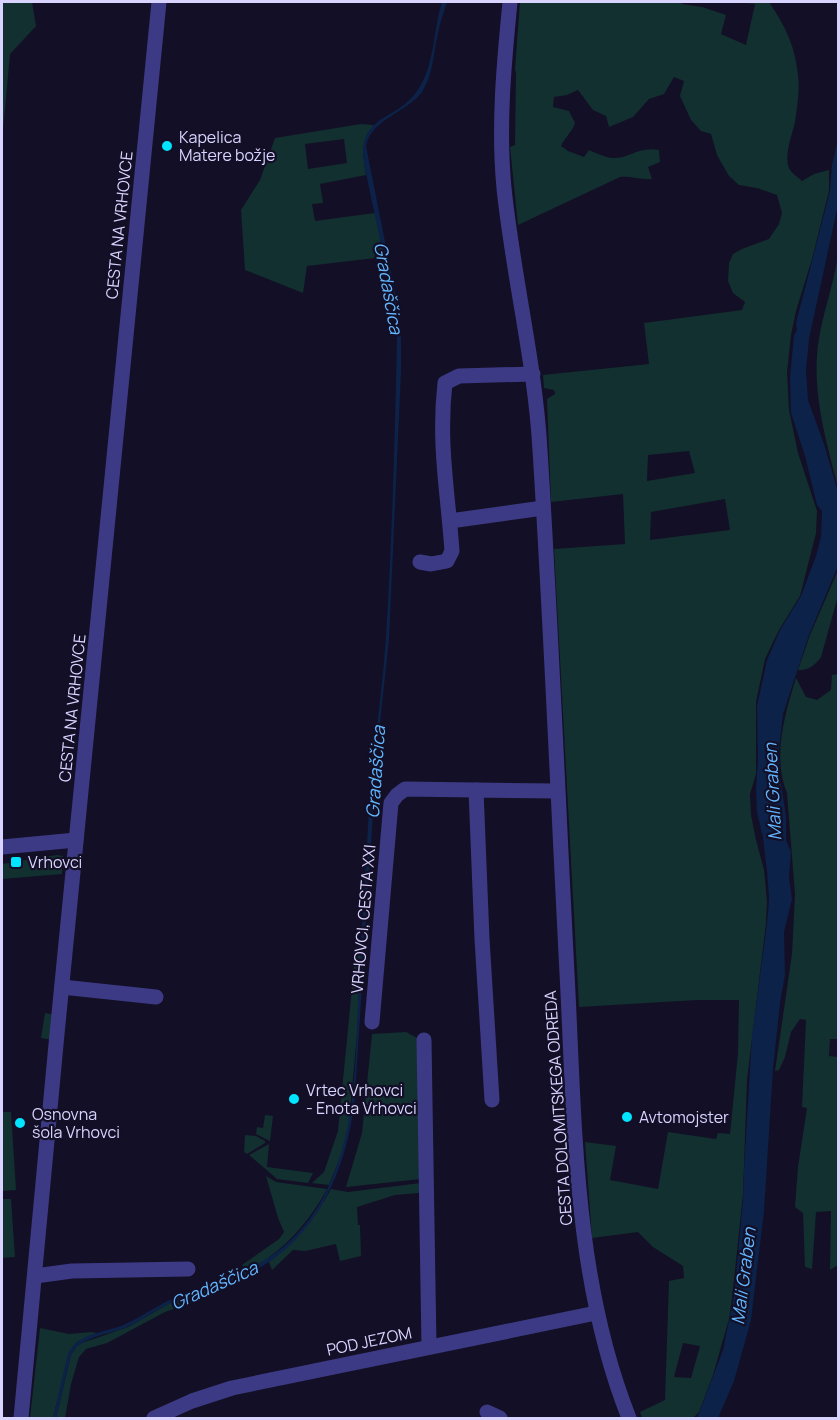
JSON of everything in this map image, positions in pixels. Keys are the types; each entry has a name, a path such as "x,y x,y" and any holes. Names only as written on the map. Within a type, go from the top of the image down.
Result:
{"street":[{"name":"CESTA NA VRHOVCE","path":"21,1419 159,2"},
{"name":"CESTA DOLOMITSKEGA ODREDA","path":"510,2 502,99 502,163 538,418 576,1152 590,1280 596,1313 613,1376 628,1418"},
{"path":"420,562 431,564 447,561 452,551 442,458 442,408 445,384 459,375 532,374"},
{"path":"450,522 543,508"},
{"name":"VRHOVCI, CESTA XXI","path":"372,1022 392,803 405,789 476,790"},
{"path":"492,1100 476,790 557,791"},
{"path":"2,847 76,840"},
{"path":"62,987 156,997"},
{"path":"424,1040 429,1347"},
{"path":"34,1276 72,1271 188,1269"},
{"name":"POD JEZOM","path":"154,1419 192,1401 232,1388 596,1313"}],"green space":[{"path":"2,2 32,2 36,26 10,54 2,142"},
{"path":"520,2 683,2 682,4 702,7 726,15 721,34 746,45 755,4 735,2 769,2 788,36 798,75 797,111 788,151 789,168 802,181 814,174 829,170 829,191 796,311 787,372 789,410 798,453 817,511 816,533 800,596 779,630 765,659 756,702 756,774 750,794 751,815 764,870 767,901 747,1080 743,1194 729,1319 713,1375 699,1412 693,1418 642,1418 640,1412 665,1400 669,1281 684,1278 683,1266 653,1247 638,1232 592,1238 585,1142 616,1146 610,1180 658,1189 668,1132 716,1139 718,1133 730,1134 738,1053 739,1000 697,1000 579,1007 554,549 625,544 623,494 551,502 547,399 555,394 554,390 544,388 543,375 649,364 644,323 742,310 745,302 733,293 728,281 729,263 733,254 769,239 779,224 782,213 777,195 739,185 729,176 717,155 711,134 701,131 691,120 680,96 684,81 674,77 664,94 649,99 633,117 609,127 606,116 593,110 578,90 554,97 553,107 569,111 575,123 561,146 568,151 584,157 589,150 603,156 618,158 651,149 659,150 660,162 648,167 652,179 620,177 518,225 510,147 515,145 515,69","holes":["689,451 695,473 647,481 648,455","725,499 730,530 650,540 651,512","683,1343 700,1346 691,1378 674,1377"]},
{"path":"361,124 374,125 364,143 366,175 320,184 323,203 312,204 315,221 375,213 384,257 307,266 303,293 245,270 241,210 260,180 275,138","holes":["344,139 347,163 308,169 305,144"]},
{"path":"838,254 838,487 821,417 817,363 820,333"},
{"path":"838,570 838,596 821,657 811,667 798,670 810,635"},
{"path":"838,674 838,1039 830,1039 829,1056 838,1057 838,1265 830,1270 831,1211 816,1212 812,1269 805,1267 803,1213 795,1207 798,1167 807,1108 802,1107 806,1020 800,1019 791,1032 785,1057 779,1070 775,1071 792,954 795,894 787,793 781,765 782,735 796,678 806,697 817,700 831,690 832,675"},
{"path":"63,856 62,874 2,879 2,864"},
{"path":"361,946 357,1034 349,1123 344,1148 329,1185 312,1183 324,1172 338,1131 356,947"},
{"path":"45,1013 55,1015 53,1040 41,1038"},
{"path":"406,1032 419,1039 421,1179 346,1187 362,1133 372,1034"},
{"path":"2,1112 11,1112 16,1190 2,1191"},
{"path":"265,1115 273,1116 270,1141 256,1134 257,1127 263,1128"},
{"path":"245,1135 256,1136 265,1143 247,1154 244,1152"},
{"path":"269,1144 267,1167 313,1173 308,1183 277,1179 249,1155"},
{"path":"266,1176 276,1182 327,1189 312,1214 293,1236 272,1255 247,1271 242,1265 279,1239 284,1232"},
{"path":"421,1183 419,1193 395,1195 357,1207 361,1256 340,1261 336,1244 305,1251 293,1250 272,1270 269,1262 304,1229 331,1189 348,1192"},
{"path":"2,1199 11,1199 15,1257 2,1258"},
{"path":"211,1289 212,1296 165,1312 107,1343 86,1349 79,1357 65,1418 56,1418 71,1355 77,1346 128,1327 170,1303"},
{"path":"40,1328 69,1334 97,1333 77,1342 69,1352 53,1418 30,1418"}],"water":[{"name":"Gradaščica","path":"442,2 447,2 426,85 416,99 375,129 366,146 396,297 401,338 401,372 389,639 377,751 355,1096 346,1147 327,1196 314,1218 278,1255 246,1275 171,1303 127,1327 88,1340 75,1349 71,1355 56,1418 53,1418 68,1354 72,1347 85,1338 123,1325 170,1300 233,1276 286,1245 317,1208 331,1182 341,1154 348,1126 355,1067 369,808 386,638 392,525 397,337 392,296 364,164 363,148 366,136 372,127 408,101 423,81"},
{"name":"Mali Graben","path":"838,139 838,205 809,339 806,370 808,400 838,492 838,566 809,635 783,714 779,771 786,816 786,840 791,852 789,878 792,899 784,932 785,975 773,1069 764,1211 751,1320 734,1381 718,1418 697,1418 723,1350 734,1296 743,1200 752,1036 768,915 767,871 757,812 757,706 767,660 780,630 801,596 821,537 822,511 817,505 791,413 790,377 796,323 830,191 832,165"}],"place":[{"name":"Kapelica Matere božje","path":"167,146"},
{"name":"Vrhovci","path":"16,862"},
{"name":"Vrtec Vrhovci - Enota Vrhovci","path":"294,1099"},
{"name":"Avtomojster","path":"627,1117"},
{"name":"Osnovna šola Vrhovci","path":"20,1123"}]}
